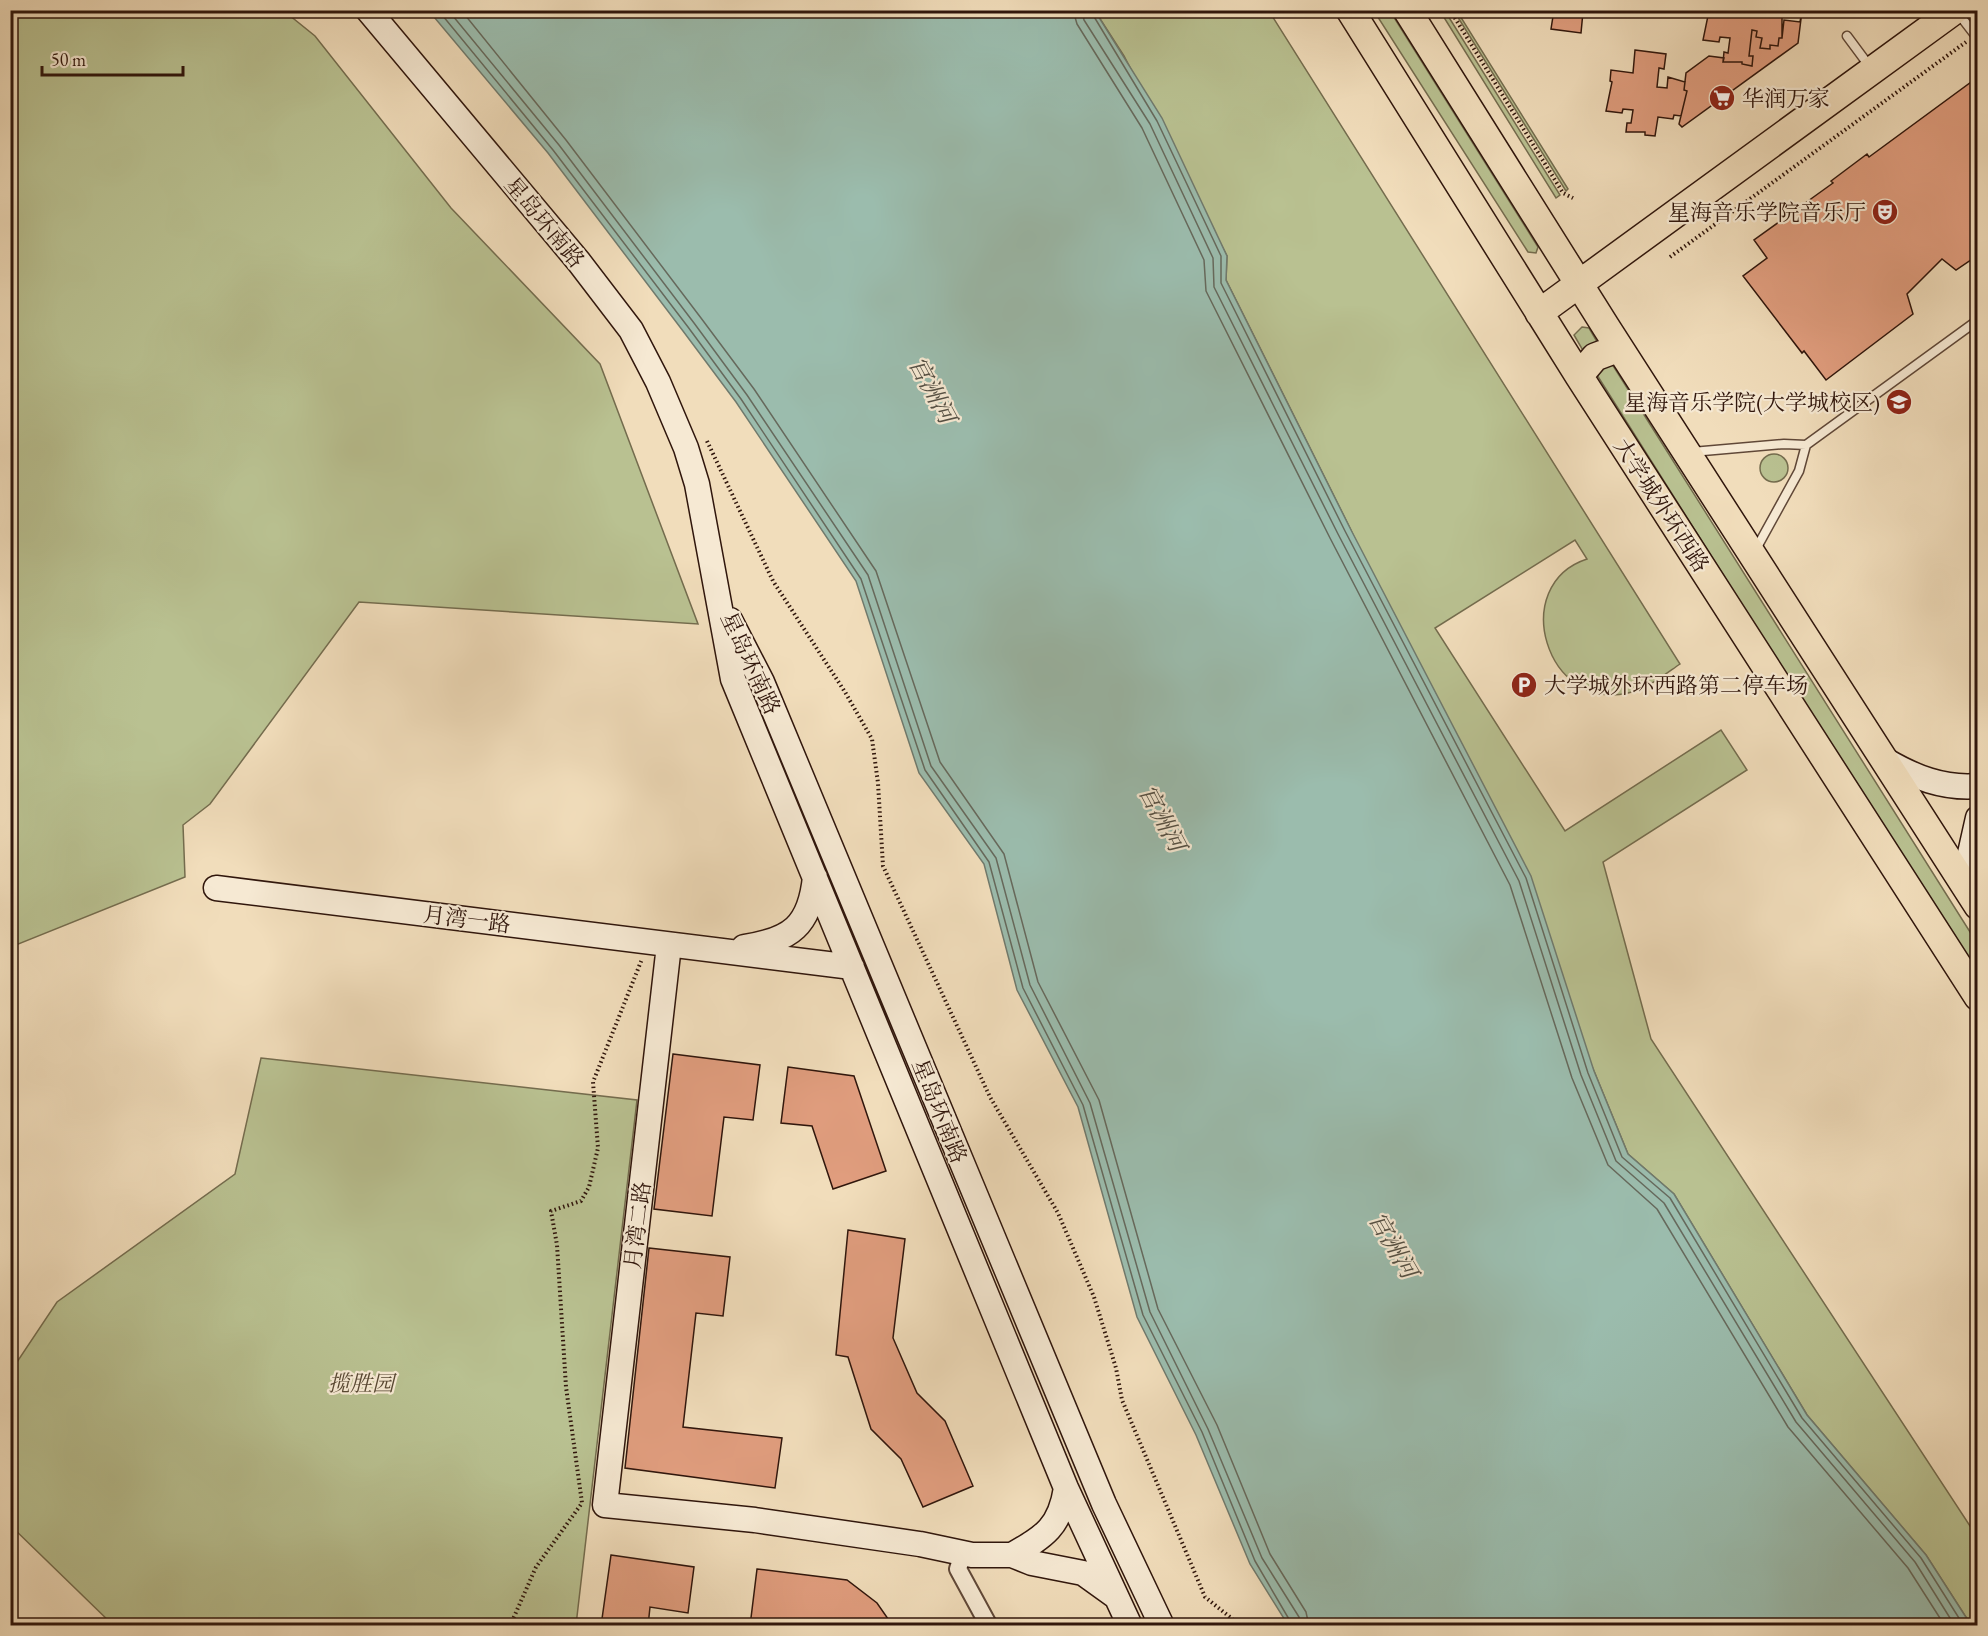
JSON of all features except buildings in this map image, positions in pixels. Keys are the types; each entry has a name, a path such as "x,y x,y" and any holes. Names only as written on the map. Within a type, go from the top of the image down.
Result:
{"main road":[{"name":"星岛环南路","path":"368,10 579,262 631,330 658,382 686,448 697,484 733,679 1066,1488 1130,1626"},
{"name":"大学城外环西路","path":"1350,10 1578,376 1977,998"},
{"path":"1407,10 1421,23 1579,285 1974,900"},
{"path":"1539,313 1956,10"},
{"path":"1578,376 1595,357 1619,348"},
{"name":"星岛环南路","path":"718,596 762,682 1104,1504 1162,1626"},
{"path":"1885,759 1905,772 1939,784 1977,786"},
{"path":"1974,900 1968,858 1977,818"},
{"name":"月湾一路","path":"718,951 773,941 792,932 809,910 815,876"},
{"name":"月湾一路","path":"216,888 852,967"},
{"name":"月湾二路","path":"659,943 605,1505 755,1521 920,1544 972,1555"},
{"path":"1012,1555 1048,1532 1059,1519 1066,1488"},
{"path":"972,1555 1012,1555 1032,1563 1083,1573 1117,1598"}],"street":[{"path":"972,1555 961,1559 958,1569 989,1626"}],"lane":[{"path":"1956,10 1977,39"},
{"path":"1847,36 1872,71"},
{"path":"1753,555 1799,471 1806,446 1977,320"},
{"path":"1686,452 1784,444 1806,446"}],"path":[{"path":"1450,10 1563,193 1573,198"},
{"path":"1670,257 1967,41"},
{"path":"701,430 716,456 773,581 845,692 872,739 878,783 883,866 990,1097 1058,1213 1094,1297 1116,1368 1122,1400 1204,1597 1241,1626"},
{"path":"510,1626 536,1567 582,1503 566,1387 557,1245 551,1211 580,1201 589,1186 598,1148 593,1082 659,943"}],"green space":[{"path":"11,10 284,11 315,36 451,208 600,364 698,624 359,602 210,804 183,825 185,877 11,947"},
{"path":"1095,11 1269,11 1680,664 1635,691 1599,694 1576,684 1558,666 1547,643 1544,618 1549,594 1563,573 1587,559 1575,540 1435,628 1565,831 1721,730 1747,770 1603,862 1651,1039 1970,1526 1977,1522 1977,1625 1971,1625 1926,1555 1807,1415 1674,1194 1628,1154 1594,1071 1350,528 1226,280 1227,256 1124,56"},
{"path":"1374,11 1390,11 1538,247 1536,253 1528,252"},
{"path":"1440,11 1445,11 1560,195 1556,198"},
{"path":"1454,11 1457,11 1568,189 1566,191"},
{"path":"1582,327 1589,328 1599,345 1585,354 1574,335"},
{"path":"1612,364 1977,943 1977,977 1597,375 1598,369"},
{"path":"1774,454 1784,458 1788,468 1784,478 1774,482 1764,478 1760,468 1764,458"},
{"name":"揽胜园","path":"261,1058 637,1100 576,1625 113,1625 11,1526 11,1371 57,1302 235,1174"}],"water":[{"name":"官洲河","path":"429,11 1095,11 1162,118 1227,256 1226,280 1350,528 1531,876 1594,1071 1628,1154 1674,1194 1807,1415 1926,1555 1971,1625 1288,1625 1250,1564 1196,1435 1137,1317 1078,1107 1017,990 984,864 919,773 856,581 736,402 683,331 548,153"}],"place":[{"name":"华润万家","path":"1722,98"},
{"name":"星海音乐学院音乐厅","path":"1885,212"},
{"name":"星海音乐学院(大学城校区)","path":"1899,402"},
{"name":"大学城外环西路第二停车场","path":"1524,685"}]}
